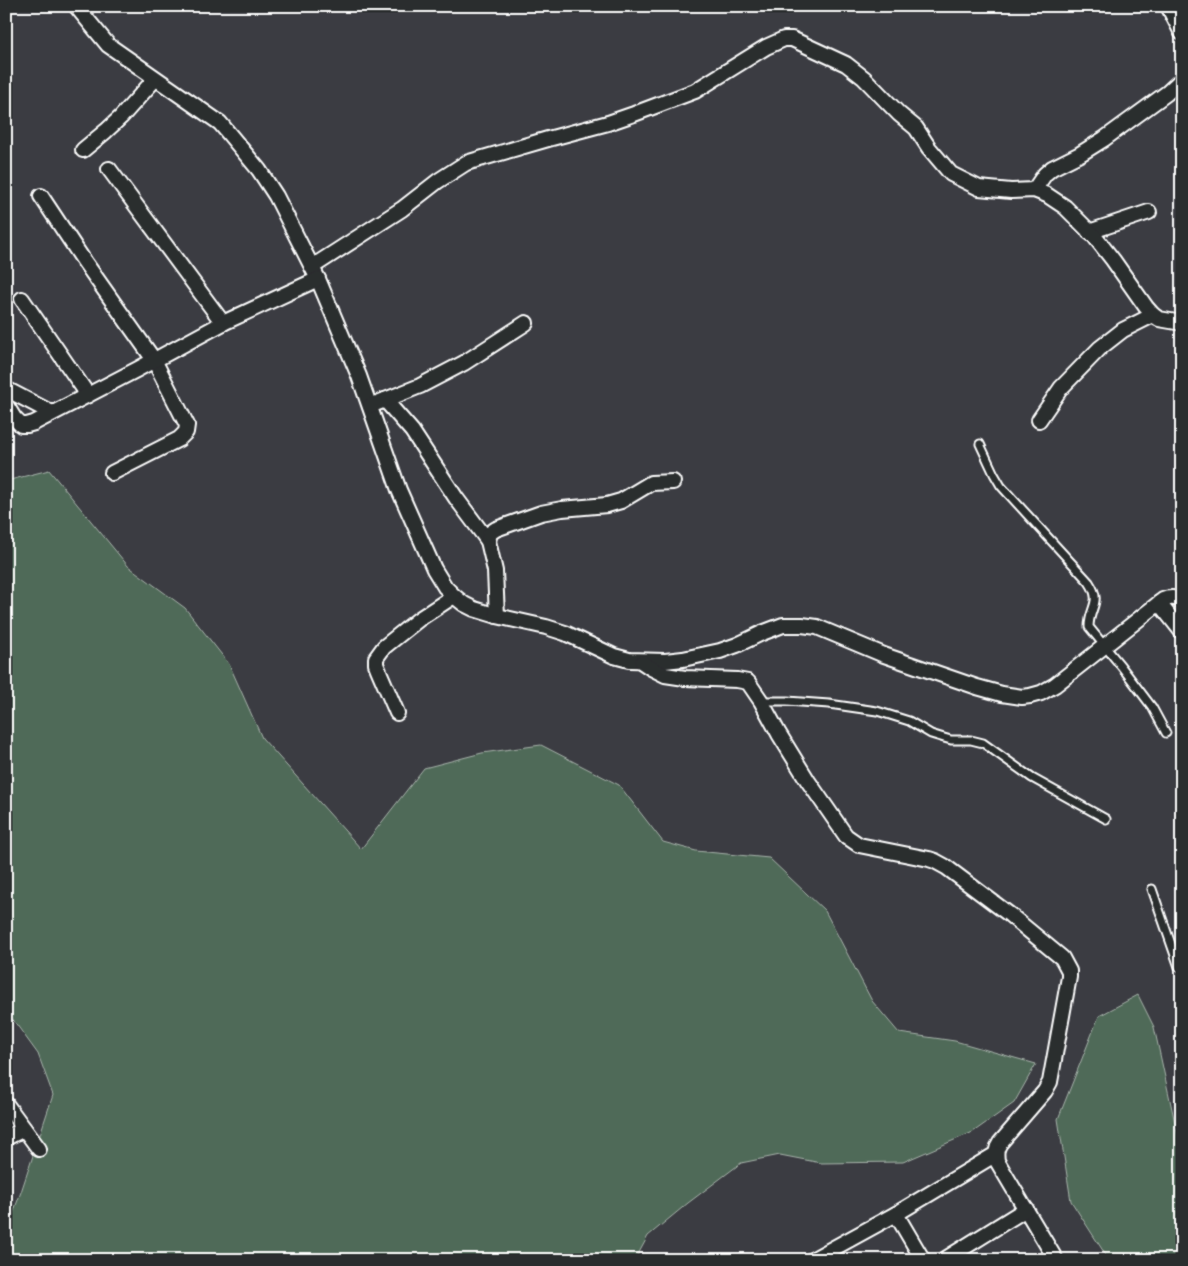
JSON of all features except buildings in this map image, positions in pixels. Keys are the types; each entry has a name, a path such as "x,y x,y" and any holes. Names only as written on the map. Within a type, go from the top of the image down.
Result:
{"street":[{"path":"76,6 108,45 220,123 254,163 276,196 315,273 359,376 399,490 434,569 445,587 454,596 474,609 546,627 577,638 614,656 642,661 665,662 703,655 737,645 783,625 802,625 817,628 884,655 977,687 1022,697 1040,693 1055,685 1159,603 1173,597 1182,601"},
{"path":"1168,6 1182,33"},
{"path":"6,405 21,425 34,423 315,273 438,181 466,163 548,138 608,123 652,108 695,91 766,47 792,38 846,64 864,78 899,114 916,128 929,148 951,174 979,188 1011,192 1034,190 1047,195 1065,207 1113,260 1140,300 1153,315 1159,319 1182,323"},
{"path":"83,150 121,117 156,79"},
{"path":"1034,190 1045,174 1052,168 1104,139 1167,93 1182,79"},
{"path":"109,168 222,324"},
{"path":"41,196 154,360 187,425 186,432 179,439 112,473"},
{"path":"1089,232 1149,212"},
{"path":"22,299 88,395"},
{"path":"1040,420 1061,388 1100,348 1123,330 1153,315"},
{"path":"370,406 420,386 464,363 526,322"},
{"path":"6,389 52,414"},
{"path":"385,400 412,431 456,498 488,541 495,571 497,616"},
{"path":"488,541 490,533 496,528 541,513 607,505 621,500 651,483 673,482"},
{"path":"397,713 376,664 376,658 384,648 414,622 454,596"},
{"path":"1159,603 1182,632"},
{"path":"642,661 651,668 665,674 685,678 743,681 751,686 808,781 846,836 860,845 929,859 946,867 1036,935 1062,958 1069,971 1069,977 1050,1082 1045,1091 996,1149 997,1161 1056,1260"},
{"path":"6,1104 39,1149"},
{"path":"6,1138 24,1129"},
{"path":"812,1260 896,1214 996,1154"},
{"path":"944,1260 1026,1209"},
{"path":"896,1214 923,1260"}],"lane":[{"path":"980,444 1001,486 1050,538 1094,589 1096,600 1089,620 1089,627 1152,707 1166,733"},
{"path":"761,700 829,704 877,711 909,721 932,734 944,738 984,743 1032,778 1106,819"},
{"path":"1152,889 1179,967 1182,969"}],"green space":[{"path":"49,470 128,566 185,608 229,664 262,738 361,849 424,768 482,753 541,745 619,785 663,842 696,851 769,858 825,911 872,1001 899,1033 955,1041 1036,1064 1014,1103 973,1132 903,1162 821,1163 780,1155 741,1163 648,1236 635,1260 6,1260 6,1232 53,1095 38,1054 6,1010 6,481"},
{"path":"1138,995 1154,1027 1182,1155 1182,1260 1109,1260 1071,1201 1058,1119 1099,1016"}]}
